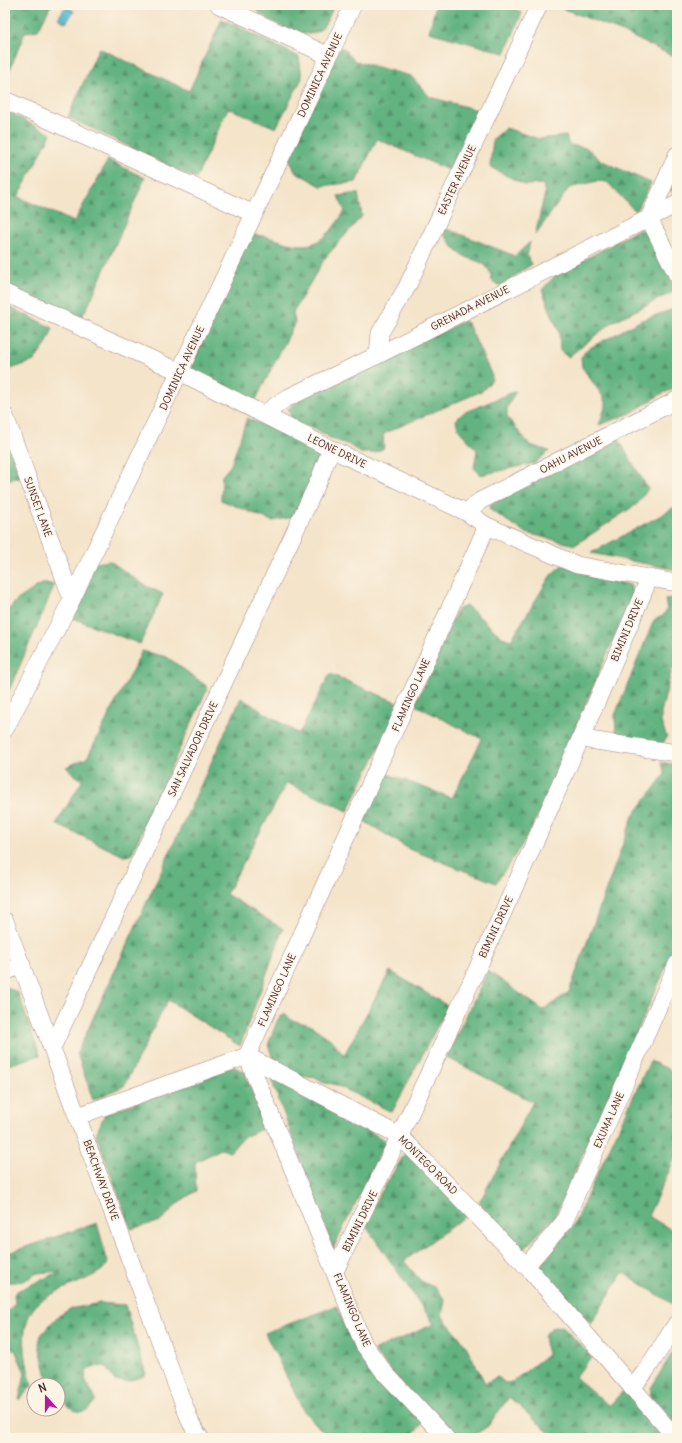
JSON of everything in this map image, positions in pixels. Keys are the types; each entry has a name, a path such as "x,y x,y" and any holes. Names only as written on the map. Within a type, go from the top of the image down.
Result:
{"street":[{"path":"219,5 329,56"},
{"name":"DOMINICA AVENUE","path":"5,729 72,599 353,5"},
{"name":"EASTER AVENUE","path":"378,355 380,333 407,287 540,5"},
{"path":"5,100 254,214"},
{"path":"677,155 649,218 677,275"},
{"name":"GRENADA AVENUE","path":"264,414 285,399 378,355 677,204"},
{"name":"LEONE DRIVE","path":"5,293 180,372 331,449 466,512 487,526 577,565 649,579 677,582"},
{"name":"OAHU AVENUE","path":"466,512 480,501 677,400"},
{"name":"SUNSET LANE","path":"5,416 72,599"},
{"name":"SAN SALVADOR DRIVE","path":"52,1048 319,480 331,449"},
{"name":"FLAMINGO LANE","path":"446,1438 384,1372 364,1344 336,1271 247,1056 487,526"},
{"name":"BIMINI DRIVE","path":"336,1271 400,1136 582,738 649,579"},
{"path":"582,738 677,753"},
{"name":"BEACHWAY DRIVE","path":"5,921 8,941 22,965 177,1387 191,1423 200,1438"},
{"name":"EXUMA LANE","path":"526,1266 564,1222 677,964"},
{"path":"5,972 22,965"},
{"path":"78,1116 247,1056"},
{"name":"MONTEGO ROAD","path":"247,1056 400,1136 526,1266 676,1438"},
{"path":"632,1388 645,1372 677,1323"}],"green space":[{"path":"5,5 51,5 38,30 25,32 5,82"},
{"path":"252,5 334,5 328,20 321,29 311,33 303,33 293,31 273,22"},
{"path":"436,5 509,5 522,13 505,53 429,32"},
{"path":"554,5 677,5 677,58 618,30"},
{"path":"222,19 299,57 302,78 276,128 228,108 196,179 68,117 99,48 189,91"},
{"path":"342,47 355,61 411,76 430,97 481,111 453,172 377,139 356,182 321,186 296,172 287,156 330,60"},
{"path":"6,111 51,134 18,197 74,222 108,160 145,178 89,304 82,316 72,316 5,285"},
{"path":"506,128 539,139 566,136 569,145 587,148 600,160 651,183 636,212 607,182 597,181 569,188 535,235 545,193 543,184 525,185 490,167 493,139"},
{"path":"677,177 677,196 670,190"},
{"path":"358,193 362,216 325,258 293,312 295,323 255,401 194,375 192,364 250,235 264,236 295,245 316,242 322,239 332,229 345,211 338,196"},
{"path":"441,229 450,230 515,256 530,242 527,256 532,264 500,286 492,281 488,268 484,264 458,252"},
{"path":"643,230 650,235 673,284 673,292 614,321 568,357 560,351 559,332 542,290 554,277 635,231"},
{"path":"5,305 53,328 46,345 34,361 5,371"},
{"path":"677,308 677,388 663,393 631,413 599,425 605,408 604,398 582,367 581,358 586,350 642,320"},
{"path":"464,321 468,324 492,376 492,380 482,391 387,432 383,435 384,448 375,453 361,453 349,445 330,438 317,430 299,424 291,417 288,409 299,400"},
{"path":"516,391 507,408 507,417 530,445 549,451 535,463 481,475 474,468 477,450 458,429 456,420 463,413"},
{"path":"247,418 310,444 317,454 318,465 316,472 293,517 272,521 221,500 222,476 231,465"},
{"path":"5,437 20,477 5,480"},
{"path":"618,438 648,489 637,504 575,545 526,533 489,509 492,503"},
{"path":"677,505 677,570 591,553 667,512"},
{"path":"110,561 146,586 163,594 140,644 70,617 94,563"},
{"path":"562,565 630,585 633,594 530,833 496,883 409,849 361,819 385,773 452,798 482,739 415,705 457,610 467,606 502,637 511,640 551,575"},
{"path":"41,584 55,584 5,700 5,614 16,601"},
{"path":"677,596 677,671 672,669 661,712 661,722 667,738 661,745 616,733 615,715 654,620 663,616 667,609 665,600"},
{"path":"142,651 167,657 208,687 131,855 124,856 56,824 82,781 66,767 87,758"},
{"path":"330,674 401,704 348,811 287,783 226,894 283,929 240,1046 168,1000 124,1086 93,1100 77,1053 241,698 299,734"},
{"path":"661,762 677,765 677,942 555,1216 524,1249 479,1203 533,1102 446,1057 488,971 543,1010 569,992 633,816 665,774"},
{"path":"390,971 448,1006 392,1112 334,1084 325,1083 317,1078 287,1075 274,1062 268,1045 278,1019 285,1013 291,1020 310,1025 333,1041 344,1055"},
{"path":"5,986 18,993 40,1055 5,1066"},
{"path":"650,1061 677,1073 677,1154 648,1216 677,1233 677,1307 623,1272 591,1324 539,1268 574,1224"},
{"path":"232,1066 245,1072 259,1110 262,1129 242,1138 230,1152 221,1149 195,1162 196,1191 179,1202 161,1221 131,1229 96,1134 105,1114"},
{"path":"269,1073 386,1141 333,1249"},
{"path":"407,1150 466,1216 404,1261 421,1281 436,1288 445,1300 442,1316 465,1344 485,1383 498,1377 505,1383 512,1382 547,1355 544,1335 551,1328 562,1326 592,1357 575,1377 609,1406 627,1387 670,1438 555,1438 509,1397 488,1426 470,1438 451,1438 373,1351 434,1324 363,1222"},
{"path":"97,1223 108,1263 101,1271 47,1297 37,1305 30,1314 24,1337 30,1377 26,1377 26,1392 19,1400 25,1373 16,1352 5,1341 6,1314 15,1303 14,1294 17,1291 61,1271 37,1273 24,1281 5,1283 5,1254"},
{"path":"100,1303 125,1305 146,1375 129,1381 115,1381 105,1366 92,1367 87,1370 85,1379 96,1400 87,1410 82,1412 72,1409 66,1404 66,1377 47,1377 39,1344 41,1335 57,1317 70,1309"},
{"path":"336,1306 358,1353 423,1423 409,1438 329,1438 303,1410 265,1333"},
{"path":"677,1345 677,1423 675,1424 650,1397 651,1388"}],"water":[{"path":"66,6 74,11 66,23 58,18"}]}
